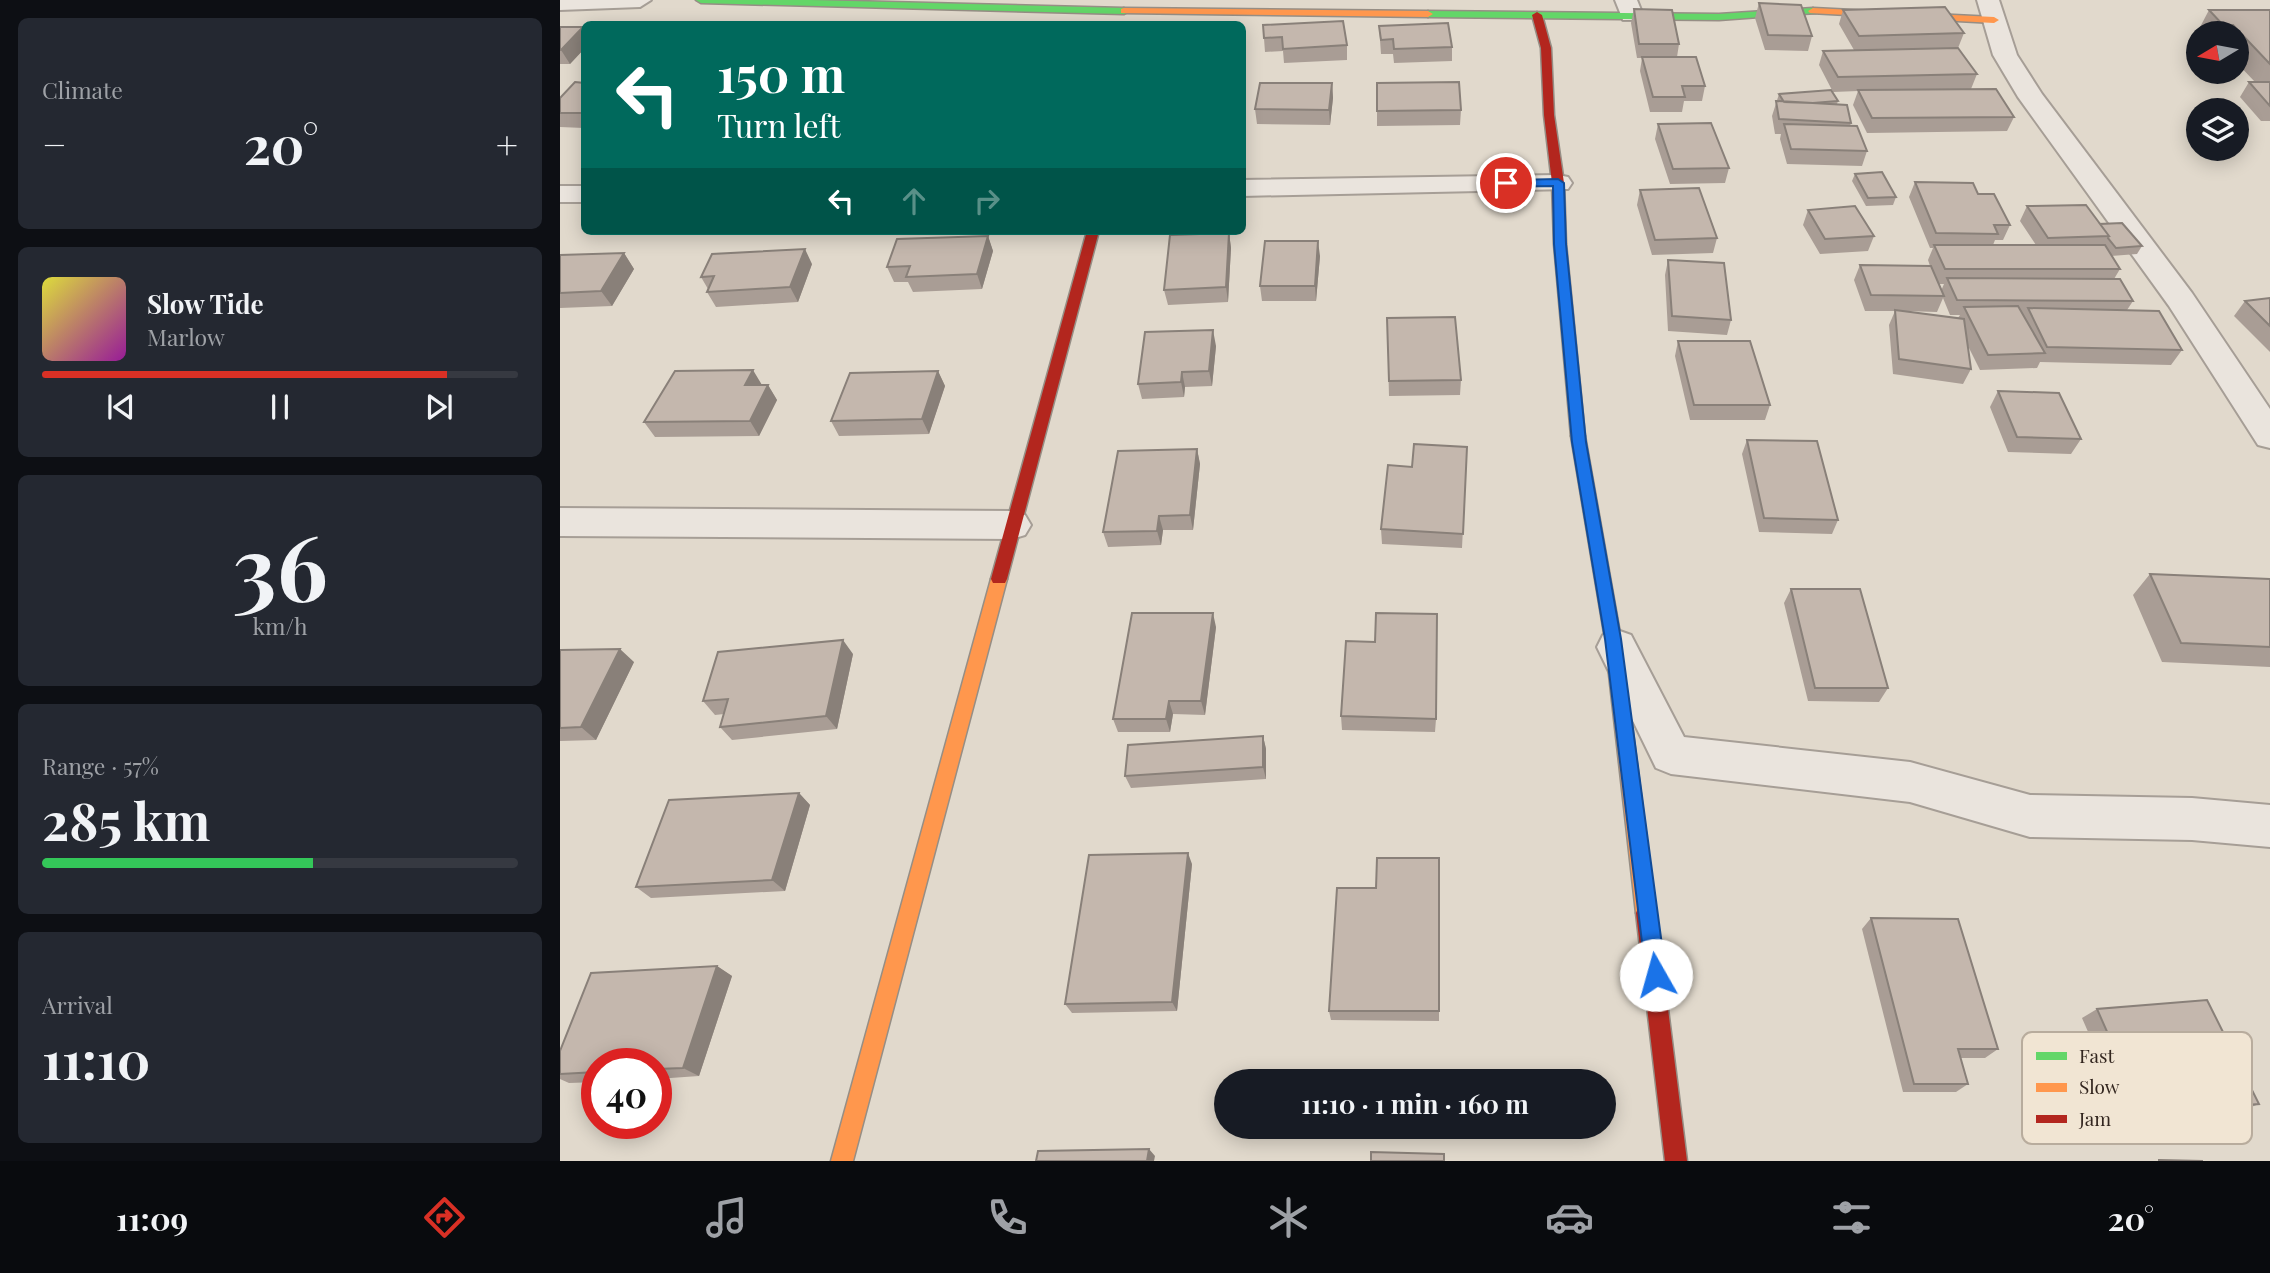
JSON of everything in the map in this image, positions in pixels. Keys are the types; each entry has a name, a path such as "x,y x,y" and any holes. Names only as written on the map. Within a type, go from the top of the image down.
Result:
{"street":[{"path":"560,3 640,0"},
{"path":"701,0 1176,5 1537,15 1629,8 1719,18 1808,11 1900,13 1992,10 2005,55 2031,97 2181,300 2270,436"},
{"path":"1537,15 1546,48 1549,114 1558,183 1560,244 1579,442 1613,639 1676,1161"},
{"path":"1246,188 1558,183"},
{"path":"560,194 581,194"},
{"path":"842,1161 1092,235"},
{"path":"560,522 1012,525"},
{"path":"1613,639 1671,755 1910,782 2030,816 2192,819 2270,826"}],"building":[{"path":"1759,3 1801,5 1812,36 1768,35"},
{"path":"1945,7 1964,33 1859,36 1843,10"},
{"path":"1634,9 1672,10 1679,44 1639,44"},
{"path":"2209,10 2270,10 2270,64 2249,42 2249,21 2219,21"},
{"path":"1343,21 1347,45 1283,49 1282,37 1264,38 1263,25"},
{"path":"1448,23 1452,47 1394,49 1393,39 1381,40 1379,26"},
{"path":"560,27 581,27 581,29 560,50"},
{"path":"1958,48 1977,74 1838,77 1823,51"},
{"path":"1642,57 1696,57 1705,86 1682,86 1685,97 1653,97"},
{"path":"575,82 581,83 581,113 560,113 560,98"},
{"path":"1459,82 1461,110 1377,111 1377,83"},
{"path":"2249,82 2270,82 2270,106"},
{"path":"1260,83 1332,83 1329,110 1255,109"},
{"path":"1996,89 2014,117 1872,118 1858,90"},
{"path":"1831,90 1838,101 1784,102 1779,94"},
{"path":"1776,101 1847,105 1851,123 1779,119"},
{"path":"1711,123 1729,168 1673,169 1658,124"},
{"path":"1784,124 1857,126 1867,151 1791,149"},
{"path":"1882,172 1896,197 1868,198 1855,174"},
{"path":"1915,182 1973,183 1978,194 1994,194 2010,225 1994,225 1998,234 1936,233"},
{"path":"1699,188 1717,238 1655,240 1640,190"},
{"path":"2086,205 2109,236 2048,238 2027,206"},
{"path":"1855,206 1874,236 1825,239 1808,210"},
{"path":"2122,223 2142,246 2116,248 2100,224"},
{"path":"1170,235 1229,235 1226,287 1164,290"},
{"path":"988,236 977,274 906,277 910,266 887,267 897,239"},
{"path":"1265,241 1318,241 1315,286 1260,286"},
{"path":"1934,245 2105,245 2120,269 1945,269"},
{"path":"805,249 790,287 707,292 714,276 701,277 712,254"},
{"path":"624,253 601,291 560,293 560,255"},
{"path":"1668,260 1724,263 1731,320 1672,316"},
{"path":"1860,265 1931,266 1944,296 1871,295"},
{"path":"1947,278 2120,279 2133,301 1957,300"},
{"path":"2270,298 2270,326 2245,301"},
{"path":"2018,306 2045,353 1988,355 1964,307"},
{"path":"2028,308 2159,311 2182,350 2047,347"},
{"path":"1895,310 1964,319 1971,369 1899,359"},
{"path":"1455,317 1461,380 1389,381 1387,318"},
{"path":"1213,330 1209,371 1182,372 1181,382 1138,384 1145,332"},
{"path":"1678,341 1750,341 1770,405 1694,405"},
{"path":"753,370 745,385 768,385 750,421 644,422 675,371"},
{"path":"938,371 922,419 831,421 850,373"},
{"path":"1998,391 2059,393 2081,439 2017,437"},
{"path":"1747,440 1817,441 1838,520 1764,518"},
{"path":"1414,444 1467,447 1463,534 1381,529 1388,465 1412,467"},
{"path":"1197,449 1190,515 1159,516 1157,531 1103,532 1118,451"},
{"path":"2150,574 2270,579 2270,647 2181,643"},
{"path":"1791,589 1860,589 1888,688 1815,688"},
{"path":"1132,613 1213,613 1201,701 1169,701 1166,719 1113,719"},
{"path":"1376,613 1437,614 1436,719 1341,716 1346,641 1375,642"},
{"path":"843,640 826,716 720,727 728,699 703,701 718,652"},
{"path":"620,649 581,727 560,728 560,650"},
{"path":"1263,736 1263,767 1125,776 1128,745"},
{"path":"799,793 772,880 636,887 669,800"},
{"path":"1188,853 1172,1002 1065,1004 1089,855"},
{"path":"1377,858 1439,858 1439,1011 1329,1011 1337,888 1376,888"},
{"path":"1871,918 1958,919 1998,1049 1958,1049 1968,1084 1914,1084"},
{"path":"717,966 683,1068 672,1068 672,1048 581,1048 581,1073 560,1074 560,1051 591,973"},
{"path":"2207,1000 2223,1032 2107,1032 2097,1009"},
{"path":"2252,1090 2259,1104 2252,1105"},
{"path":"1149,1149 1147,1161 1036,1161 1038,1151"},
{"path":"1371,1152 1444,1154 1444,1161 1371,1161"}],"traffic: fast":[{"path":"701,0 1124,11"},
{"path":"1428,14 1719,17 1813,11"}],"traffic: slow":[{"path":"1124,11 1428,14"},
{"path":"1813,11 1994,20"},
{"path":"1578,436 1613,639 1646,913"},
{"path":"842,1161 999,579"}],"traffic: jam":[{"path":"1537,15 1546,48 1549,115 1558,183 1560,244 1578,436"},
{"path":"999,579 1092,235"},
{"path":"1646,913 1676,1161"}],"route":[{"path":"1506,183 1558,183 1560,244 1579,442 1613,639 1656,975"}]}
